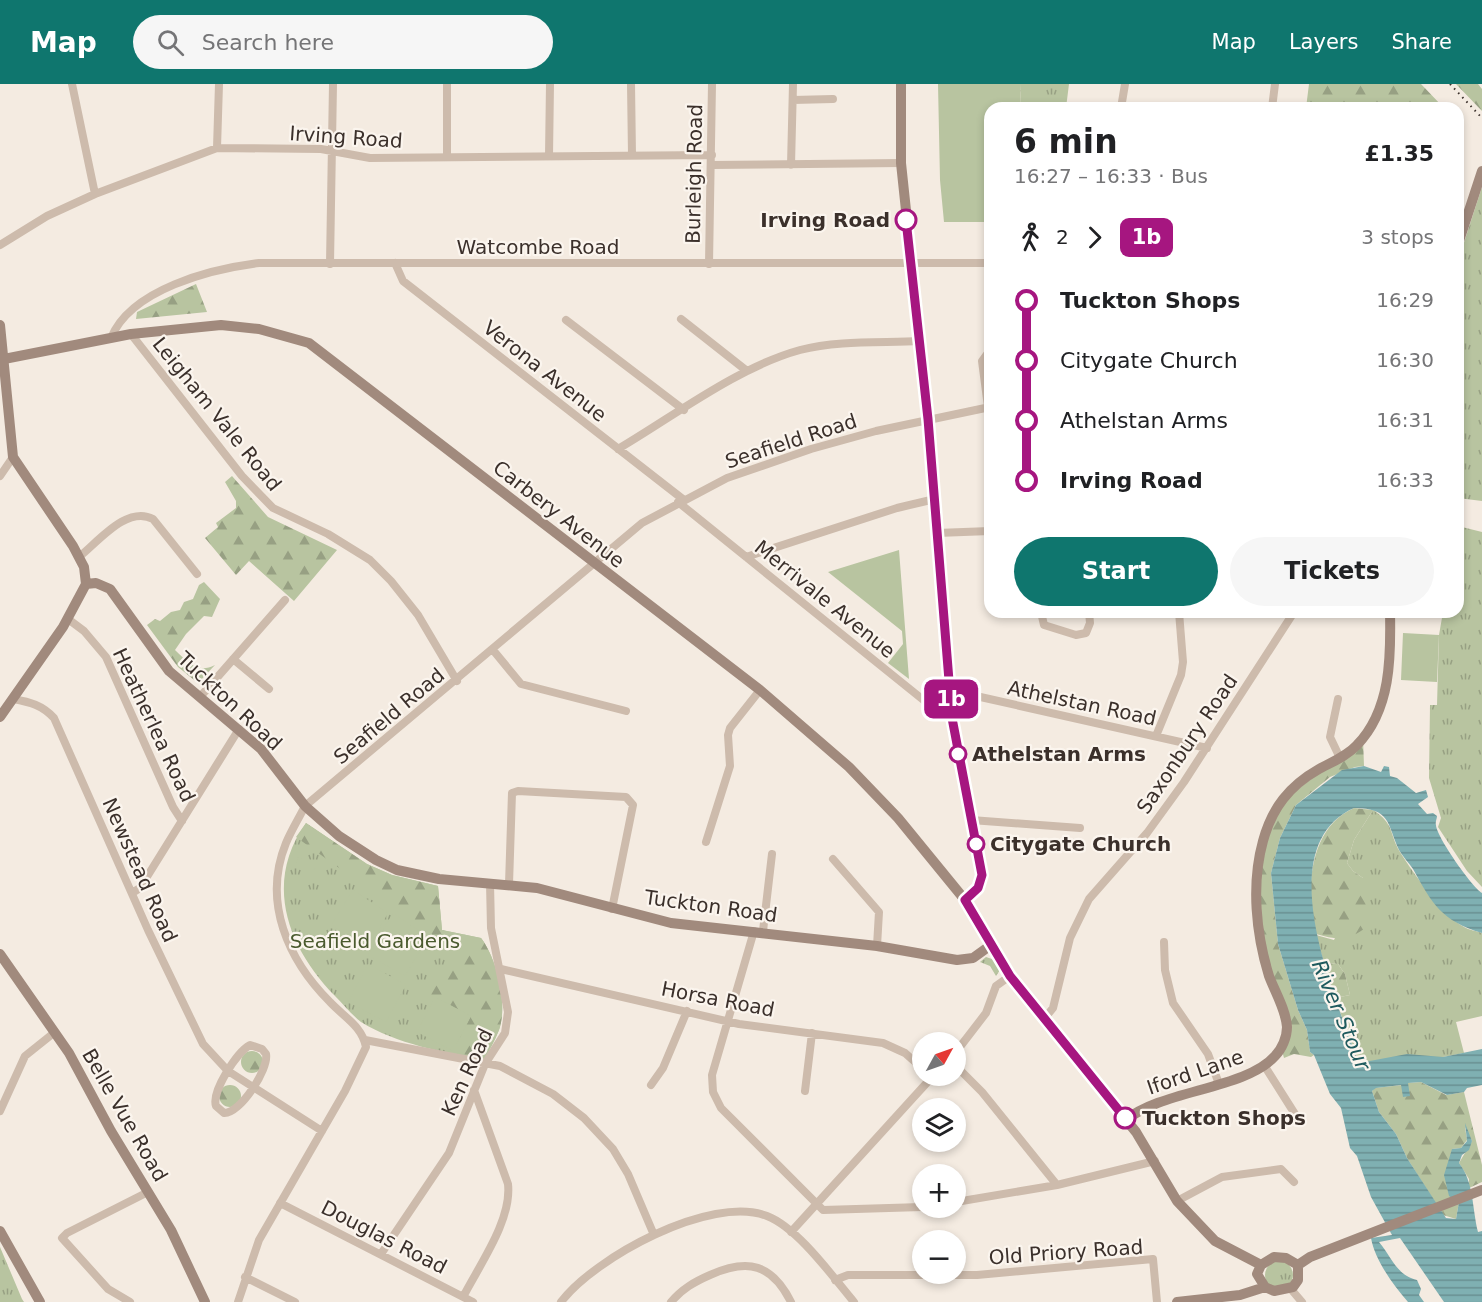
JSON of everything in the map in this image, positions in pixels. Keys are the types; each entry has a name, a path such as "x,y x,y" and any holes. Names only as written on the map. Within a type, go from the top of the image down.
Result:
{"street":[{"path":"72,84 95,194"},
{"path":"217,148 219,84"},
{"path":"330,264 333,84"},
{"path":"447,84 447,157"},
{"path":"549,156 550,84"},
{"path":"631,84 632,155"},
{"name":"Burleigh Road","path":"709,264 712,84"},
{"path":"791,165 793,84"},
{"path":"900,84 901,163 928,419 952,718 982,875 978,888 965,900"},
{"path":"1122,102 1125,84"},
{"path":"1273,102 1275,84"},
{"path":"793,100 833,99"},
{"name":"Irving Road","path":"0,246 46,216 95,194 217,148 331,150 370,158 712,154"},
{"path":"712,165 901,163"},
{"path":"1464,226 1482,171"},
{"name":"Watcombe Road","path":"111,338 118,322 136,306 166,289 206,274 259,263 984,262"},
{"name":"Verona Avenue","path":"395,263 403,281 681,501"},
{"path":"681,319 747,371"},
{"path":"566,320 684,410"},
{"path":"0,325 13,457 80,557 86,584 68,619 7,702 0,717"},
{"name":"Carbery Avenue","path":"4,360 131,334 221,325 259,329 309,343 760,690 815,737 873,792 919,842 965,900 991,945"},
{"name":"Leigham Vale Road","path":"131,334 242,476 273,508 328,534 370,560 418,615 457,681"},
{"path":"618,449 747,371 802,350 920,341"},
{"path":"984,358 982,361 984,374"},
{"name":"Seafield Road","path":"365,1040 362,1032 305,975 293,956 276,906 279,874 286,844 305,806 457,681 592,563 642,523 727,478 811,449 928,419 984,408"},
{"path":"0,476 13,457"},
{"path":"747,557 886,512 935,499"},
{"name":"Merrivale Avenue","path":"681,501 942,715 952,718"},
{"path":"80,557 126,519 136,514 145,514 153,519 197,574"},
{"path":"937,533 984,531"},
{"name":"Tuckton Road","path":"86,584 96,583 110,589 169,671 261,749 305,806 339,836 376,860 397,870 420,877 509,884 565,895 671,923 758,931 965,960 991,945"},
{"path":"200,697 285,600"},
{"path":"1042,618 1044,625 1076,635 1086,633 1090,618"},
{"path":"1156,736 1181,675 1183,662 1179,618"},
{"name":"Saxonbury Road","path":"1044,1019 1053,1008 1070,938 1089,899 1148,831 1207,748 1290,618"},
{"name":"Iford Lane","path":"1126,1120 1142,1109 1219,1084 1264,1065 1281,1047 1287,1028 1269,974 1259,929 1256,892 1262,843 1269,821 1286,795 1306,777 1340,758 1364,738 1378,714 1389,665 1390,618"},
{"name":"Heatherlea Road","path":"68,619 84,631 105,657 173,807 182,821"},
{"path":"493,650 521,684 626,711"},
{"path":"233,659 269,689"},
{"path":"706,842 730,766 728,735 730,728 760,690"},
{"name":"Athelstan Road","path":"951,695 967,694 1207,748"},
{"path":"1338,699 1330,737 1340,758"},
{"name":"Newstead Road","path":"7,702 33,703 47,710 54,718 132,893 203,1044 228,1071 322,1131"},
{"path":"132,893 141,888 239,729"},
{"path":"509,884 512,793 518,791 626,798 631,800 633,805 612,909"},
{"path":"971,820 1080,828"},
{"path":"772,854 758,931 711,1076 716,1099 721,1108 823,1210 912,1207"},
{"path":"833,859 879,912 877,946"},
{"name":"Ken Road","path":"381,1254 443,1163 485,1064 505,1034 508,1012 501,969 490,928 490,883"},
{"path":"1164,942 1164,970 1173,1004 1208,1054 1219,1084"},
{"path":"991,945 1010,976 1126,1120 1155,1161 1177,1201 1215,1241 1261,1265"},
{"name":"Belle Vue Road","path":"0,954 55,1032 171,1230 205,1302"},
{"name":"Horsa Road","path":"501,969 728,1022 883,1042 912,1059"},
{"path":"966,1039 986,1013 996,986 1010,976"},
{"path":"651,1085 663,1068 687,1011"},
{"path":"0,1111 25,1056 55,1032"},
{"path":"806,1091 812,1033"},
{"path":"238,1302 259,1240 365,1055 365,1040 511,1070 535,1083 584,1118 622,1162 654,1235"},
{"path":"250,1045 261,1048 268,1061 253,1087 233,1112 219,1110 214,1096 228,1071 245,1048 250,1045"},
{"path":"1264,1065 1300,1122"},
{"path":"966,1076 982,1092 1057,1185"},
{"path":"791,1232 923,1086"},
{"path":"463,1297 506,1213 510,1197 508,1184 474,1090"},
{"path":"966,1200 1057,1185 1155,1161"},
{"path":"1177,1201 1222,1177 1281,1168 1294,1182"},
{"path":"1298,1265 1353,1240 1482,1190"},
{"path":"130,1302 108,1289 62,1238 67,1233 148,1192"},
{"name":"Douglas Road","path":"280,1203 473,1302"},
{"path":"561,1302 581,1281 654,1235 695,1218 738,1211 766,1216 791,1232 854,1302"},
{"path":"0,1231 40,1302"},
{"path":"1274,1257 1286,1258 1298,1265 1298,1280 1290,1288 1274,1291 1265,1287 1257,1274 1261,1265 1274,1257"},
{"name":"Old Priory Road","path":"835,1280 848,1275 977,1275 1153,1259 1157,1302"},
{"path":"671,1302 688,1286 707,1276 722,1269 749,1265 775,1276 791,1302"},
{"path":"245,1277 295,1302"},
{"path":"1177,1302 1240,1295 1265,1287"},
{"path":"1290,1288 1302,1302"}],"green space":[{"path":"938,84 1020,84 1021,102 984,102 984,222 944,222 940,180"},
{"path":"1020,84 1069,84 1067,102 1021,102"},
{"path":"1309,84 1421,84 1438,102 1307,102"},
{"path":"1456,84 1478,84 1482,89 1482,111"},
{"path":"1482,187 1482,501 1464,499 1464,242"},
{"path":"196,284 207,312 136,319 137,312"},
{"path":"232,476 268,517 337,550 294,601 249,561 236,575 205,538 218,527 216,523 236,508 236,501 225,482"},
{"path":"1464,528 1482,532 1482,887 1467,871 1438,827 1441,818 1429,778 1430,705 1437,705 1439,635 1442,618 1464,618"},
{"path":"899,550 909,679 888,663 903,644 902,631 828,572"},
{"path":"204,582 220,599 212,617 204,616 186,634 175,650 198,667 215,665 198,683 178,667 147,625 155,619 160,621 171,612 180,610 184,602 193,599 199,585"},
{"path":"1403,633 1439,635 1437,682 1401,680"},
{"path":"1363,738 1364,766 1355,767 1330,777 1296,805 1280,838 1271,873 1278,944 1298,1010 1307,1030 1310,1052 1314,1055 1311,1057 1294,1054 1284,1058 1281,1047 1286,1037 1262,949 1258,866 1277,806"},
{"path":"1354,808 1373,810 1354,840 1347,863 1363,878 1369,898 1364,929 1352,936 1342,938 1316,934 1311,881 1319,846 1327,830 1339,817"},
{"path":"1373,810 1385,820 1400,852 1438,904 1464,927 1482,933 1482,1016 1456,1022 1464,1053 1443,1057 1359,1063 1335,998 1350,995 1345,974 1338,964 1324,963 1316,935 1334,940 1363,878 1347,863 1354,840"},
{"name":"Seafield Gardens","path":"306,823 367,864 392,875 438,886 442,930 481,938 496,970 502,1008 499,1030 484,1061 421,1046 375,1030 354,1016 318,977 294,936 287,914 284,891 286,869 293,846"},
{"path":"306,823 367,864 392,875 438,886 442,930 481,938 496,969 502,1008 499,1030 484,1061 453,1051 471,1016 426,993 454,967 455,954 449,947 296,837"},
{"path":"305,855 317,867 312,871 296,863 298,857 304,859"},
{"path":"353,890 388,913 368,949 331,925"},
{"path":"393,913 428,937 405,976 368,955"},
{"path":"986,957 995,960 1000,970 996,976 990,966 980,962"},
{"path":"1324,963 1338,964 1345,974 1350,995 1335,998"},
{"path":"368,964 406,985 386,1022 348,1002"},
{"path":"435,997 471,1016 453,1051 417,1032"},
{"path":"252,1051 260,1054 263,1062 260,1070 252,1073 244,1070 241,1062 244,1054"},
{"path":"1421,1082 1446,1095 1464,1092 1482,1165 1482,1182 1469,1188 1469,1179 1459,1163 1472,1141 1465,1127 1467,1140 1461,1148 1452,1149 1459,1202 1456,1219 1443,1215 1407,1158 1396,1134 1379,1112 1372,1091 1375,1088 1402,1085 1409,1096 1407,1083"},
{"path":"230,1085 238,1088 241,1096 238,1104 230,1107 222,1104 219,1096 222,1088"},
{"path":"0,1247 22,1299 24,1302 0,1302"},
{"path":"1279,1261 1289,1265 1293,1275 1289,1285 1279,1289 1269,1285 1265,1275 1269,1265"}],"water":[{"name":"River Stour","path":"1364,766 1381,772 1384,766 1389,767 1390,776 1397,778 1416,793 1426,790 1428,797 1418,804 1427,814 1433,813 1437,816 1438,831 1448,850 1463,872 1482,893 1482,933 1457,923 1440,910 1399,850 1386,819 1375,811 1366,809 1354,808 1328,828 1315,856 1312,889 1316,927 1325,965 1359,1063 1407,1054 1443,1057 1482,1049 1482,1085 1467,1088 1464,1092 1447,1095 1421,1082 1408,1083 1410,1096 1403,1097 1401,1085 1376,1088 1372,1091 1379,1112 1396,1134 1407,1158 1446,1218 1456,1219 1459,1202 1449,1196 1444,1175 1452,1149 1461,1148 1467,1141 1465,1123 1472,1141 1469,1150 1462,1155 1459,1163 1470,1187 1478,1232 1482,1231 1482,1302 1444,1302 1400,1238 1379,1242 1399,1270 1417,1280 1421,1289 1419,1295 1424,1302 1408,1302 1381,1263 1371,1238 1392,1235 1371,1197 1357,1156 1350,1148 1341,1108 1330,1094 1314,1055 1310,1052 1307,1030 1298,1010 1278,944 1271,873 1280,838 1296,805 1342,770"}],"railway":[{"path":"1450,84 1482,118"}],"bus line":[{"name":"1b","path":"906,220 928,419 952,718 982,875 978,888 965,900 1010,976 1125,1118"}],"place":[{"name":"Irving Road","path":"906,220"},
{"name":"Athelstan Arms","path":"958,754"},
{"name":"Citygate Church","path":"976,844"},
{"name":"Tuckton Shops","path":"1125,1118"}]}
